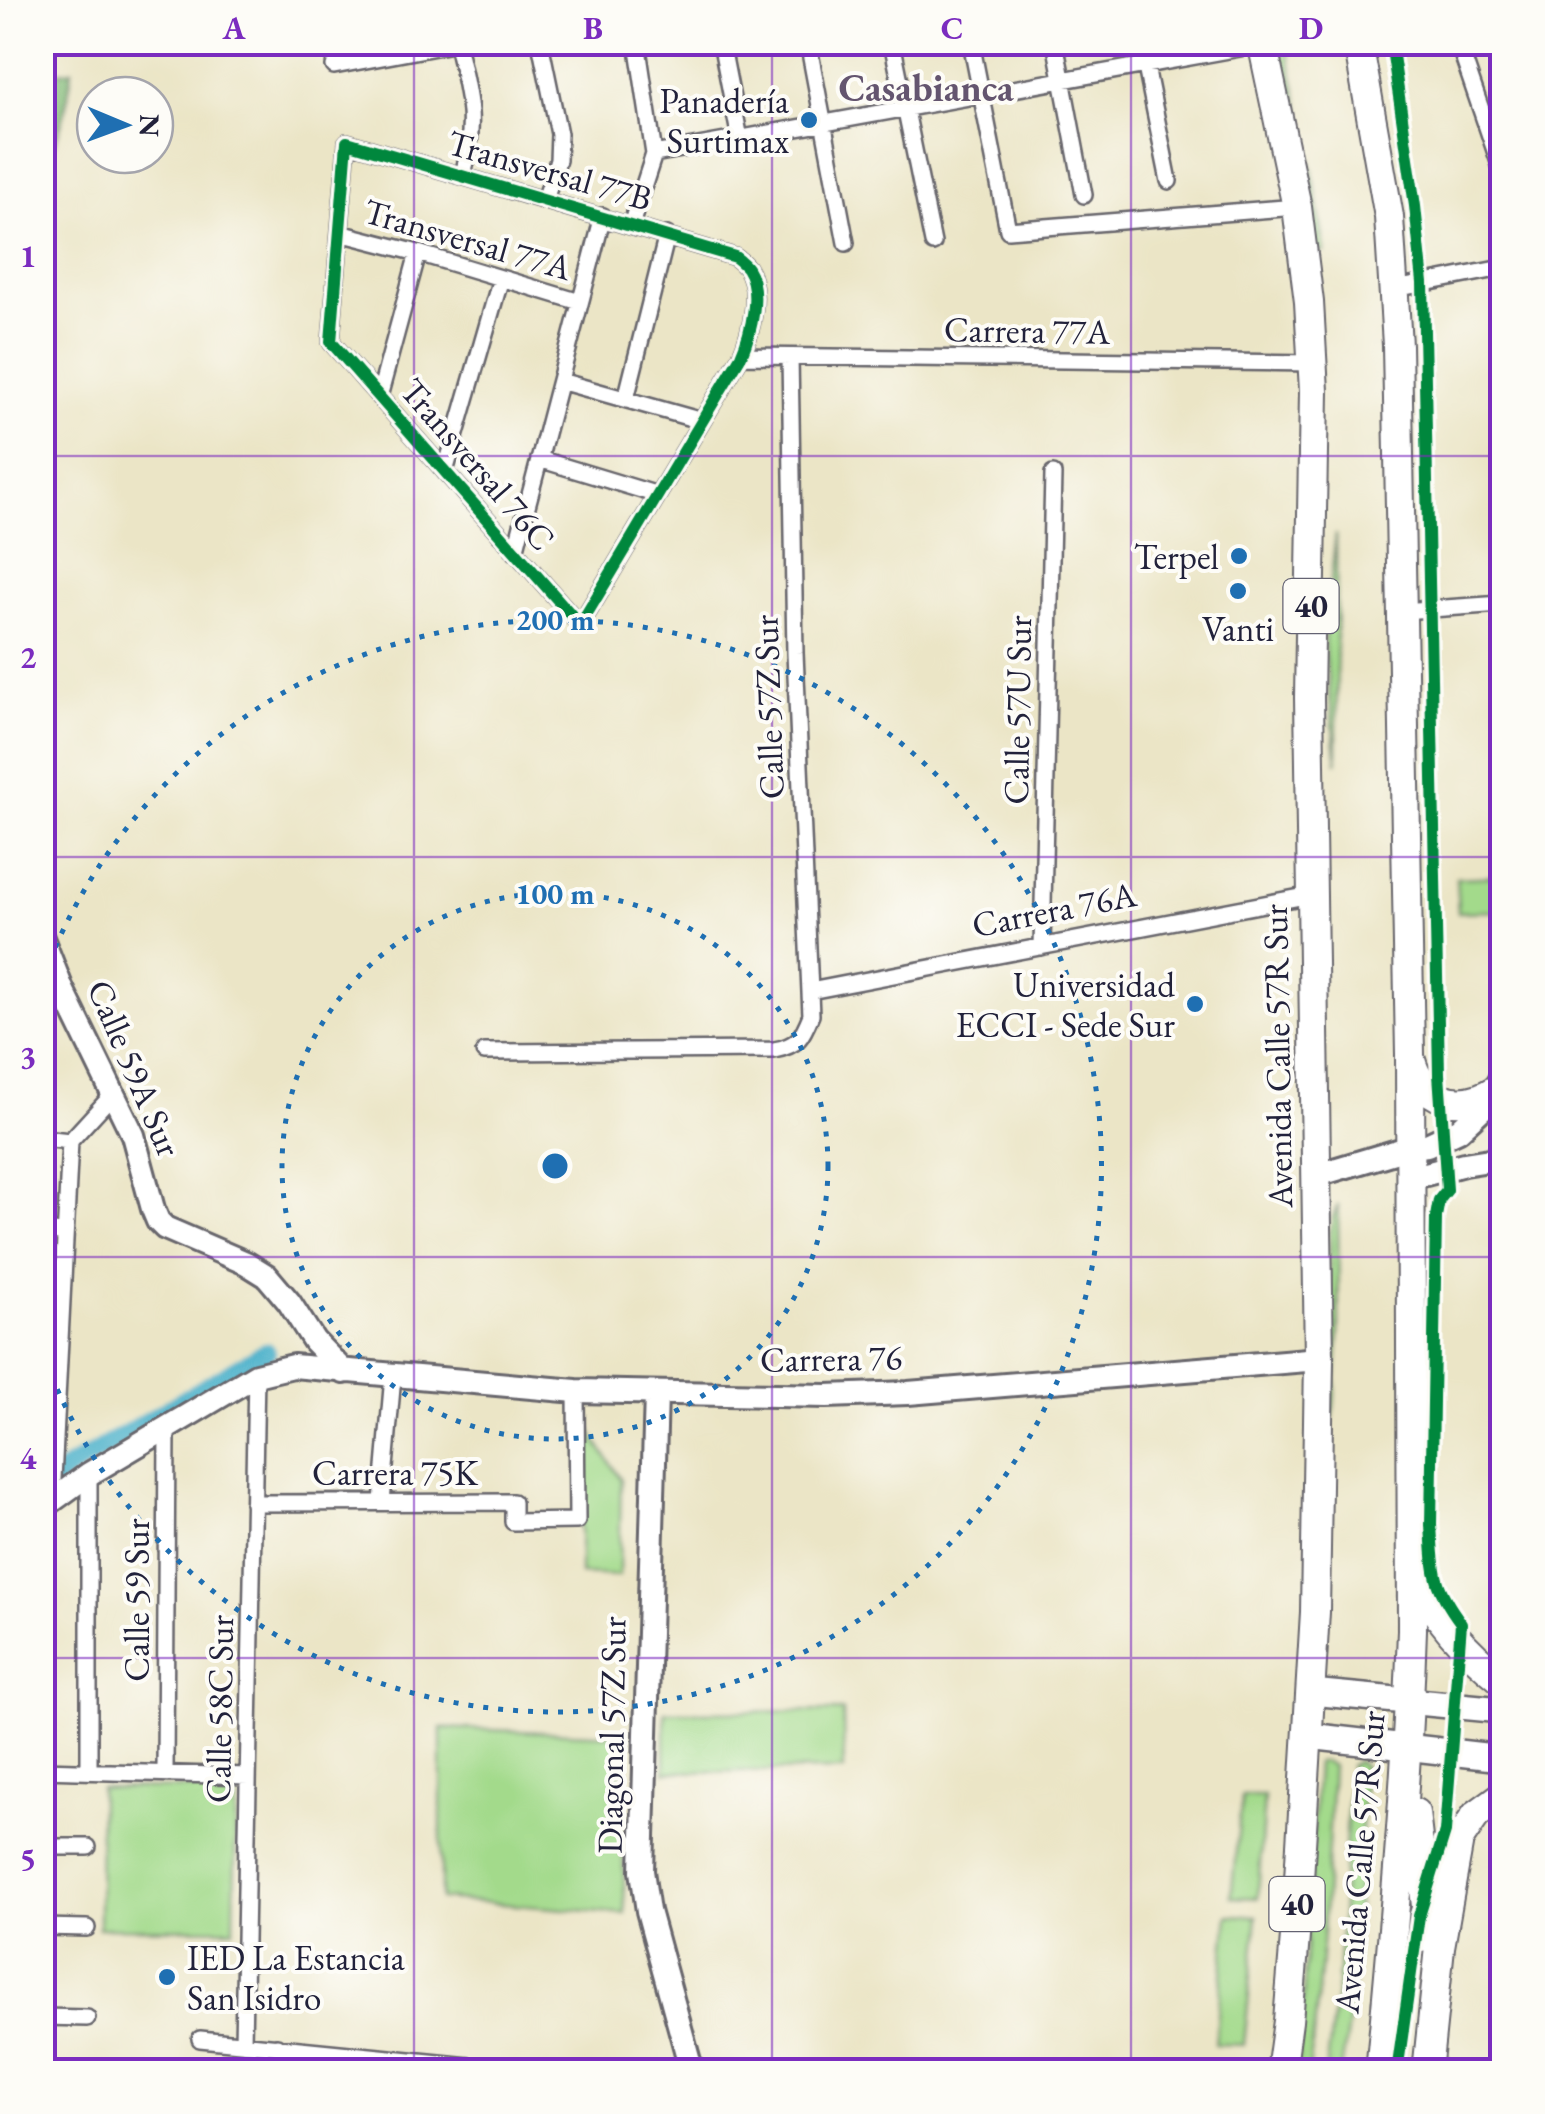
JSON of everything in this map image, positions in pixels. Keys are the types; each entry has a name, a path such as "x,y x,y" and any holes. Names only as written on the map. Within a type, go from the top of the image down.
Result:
{"highway":[{"name":"Avenida Calle 57R Sur","path":"1358,42 1381,162 1396,289 1410,1054 1410,1701 1380,2072"},
{"name":"Avenida Calle 57R Sur","path":"1262,43 1297,207 1313,362 1308,698 1319,1360 1315,1612 1291,1982 1281,2072"},
{"path":"1410,1054 1422,1084 1440,1098 1469,1102 1483,1098 1499,1083"},
{"path":"1412,1566 1426,1600 1439,1617 1502,1680"},
{"path":"1408,1747 1434,1996"},
{"path":"1426,2072 1446,1904 1459,1840 1476,1815 1502,1796"}],"main road":[{"path":"1311,1692 1502,1710"},
{"path":"1309,1736 1502,1758"}],"street":[{"path":"540,42 559,134 558,160 545,200"},
{"path":"632,225 654,154 636,42"},
{"path":"721,42 740,139"},
{"path":"808,42 846,243"},
{"path":"892,42 933,242"},
{"path":"971,42 1008,230 1297,207"},
{"path":"1055,42 1084,194"},
{"path":"1141,42 1169,181"},
{"path":"1458,42 1502,171"},
{"path":"334,66 424,46 460,43 472,122 462,176"},
{"path":"654,154 1262,43"},
{"path":"1484,117 1502,112"},
{"name":"Transversal 77B","path":"340,233 348,142 667,235 736,257 748,269 754,316 741,356"},
{"path":"515,552 603,216"},
{"name":"Transversal 77A","path":"340,233 580,302"},
{"name":"Transversal 76C","path":"340,233 331,342 580,625 658,495"},
{"path":"626,399 667,235"},
{"path":"379,397 418,253"},
{"path":"1396,289 1502,268"},
{"path":"445,472 501,278"},
{"path":"538,459 658,495 741,356"},
{"name":"Carrera 77A","path":"741,356 1313,362"},
{"name":"Calle 57Z Sur","path":"484,1052 774,1050 790,1047 805,1031 811,1014 795,653 790,357"},
{"path":"560,380 702,421"},
{"name":"Calle 57U Sur","path":"1042,947 1053,474"},
{"path":"1402,611 1502,604"},
{"name":"Carrera 76A","path":"810,991 1312,895"},
{"name":"Calle 59A Sur","path":"42,938 52,992 114,1093 133,1134 158,1221 246,1262 267,1276 314,1341 344,1372"},
{"path":"1317,1175 1427,1145 1459,1130 1486,1106 1499,1083"},
{"path":"114,1093 70,1141 61,1317 50,1398 46,1488 88,1474 256,1376"},
{"path":"42,1138 70,1141"},
{"path":"1411,1178 1502,1158"},
{"path":"42,1230 65,1234"},
{"path":"42,1314 61,1317"},
{"name":"Carrera 76","path":"256,1376 292,1366 576,1391 888,1394 1319,1360"},
{"name":"Calle 58C Sur","path":"243,2043 256,1376"},
{"path":"382,1502 393,1376"},
{"name":"Carrera 75K","path":"253,1503 513,1502 513,1522 578,1522 576,1391"},
{"name":"Diagonal 57Z Sur","path":"656,1394 642,1870 648,1911 692,2072"},
{"name":"Calle 59 Sur","path":"164,1774 167,1428"},
{"path":"88,1474 88,1771"},
{"path":"42,1770 248,1776"},
{"path":"42,1847 88,1847"},
{"path":"42,1928 87,1928"},
{"path":"42,2017 87,2018"},
{"path":"200,2038 277,2046 363,2063 528,2071"},
{"path":"277,2046 277,2072"}],"green space":[{"path":"1272,43 1286,43 1325,252 1313,252"},
{"path":"72,70 63,120 43,166 43,74"},
{"path":"1336,534 1337,763 1324,642"},
{"path":"1502,876 1502,911 1458,912 1456,878"},
{"path":"1338,1205 1339,1332 1333,1418 1329,1418 1330,1235"},
{"path":"581,1416 621,1480 619,1576 580,1574"},
{"path":"843,1711 844,1770 665,1772 665,1712"},
{"path":"441,1728 619,1735 625,1914 441,1899"},
{"path":"1357,1761 1364,1767 1353,1991 1341,2071 1326,2071 1337,1988 1350,1766"},
{"path":"1317,1762 1332,1766 1318,1995 1309,2071 1296,2072"},
{"path":"100,1788 236,1789 234,1929 99,1928"},
{"path":"1242,1796 1264,1796 1258,1898 1231,1897"},
{"path":"1228,1915 1257,1916 1244,2045 1215,2044"}],"waterway":[{"path":"42,1493 64,1471 266,1352"}],"cycle path":[{"path":"1391,42 1423,283 1439,1074 1447,1190 1439,1200 1436,1217 1431,1525 1436,1577 1461,1623 1445,1832 1419,1916 1397,2072"},
{"path":"347,142 735,257 747,268 754,300 741,356 580,625 331,342 347,142"}],"place":[{"name":"Panadería Surtimax","path":"809,120"},
{"name":"Terpel","path":"1239,556"},
{"name":"Vanti","path":"1238,591"},
{"name":"Universidad ECCI - Sede Sur","path":"1195,1004"},
{"name":"IED La Estancia San Isidro","path":"167,1977"}],"district":[{"name":"Casabianca","path":"926,87"}]}
